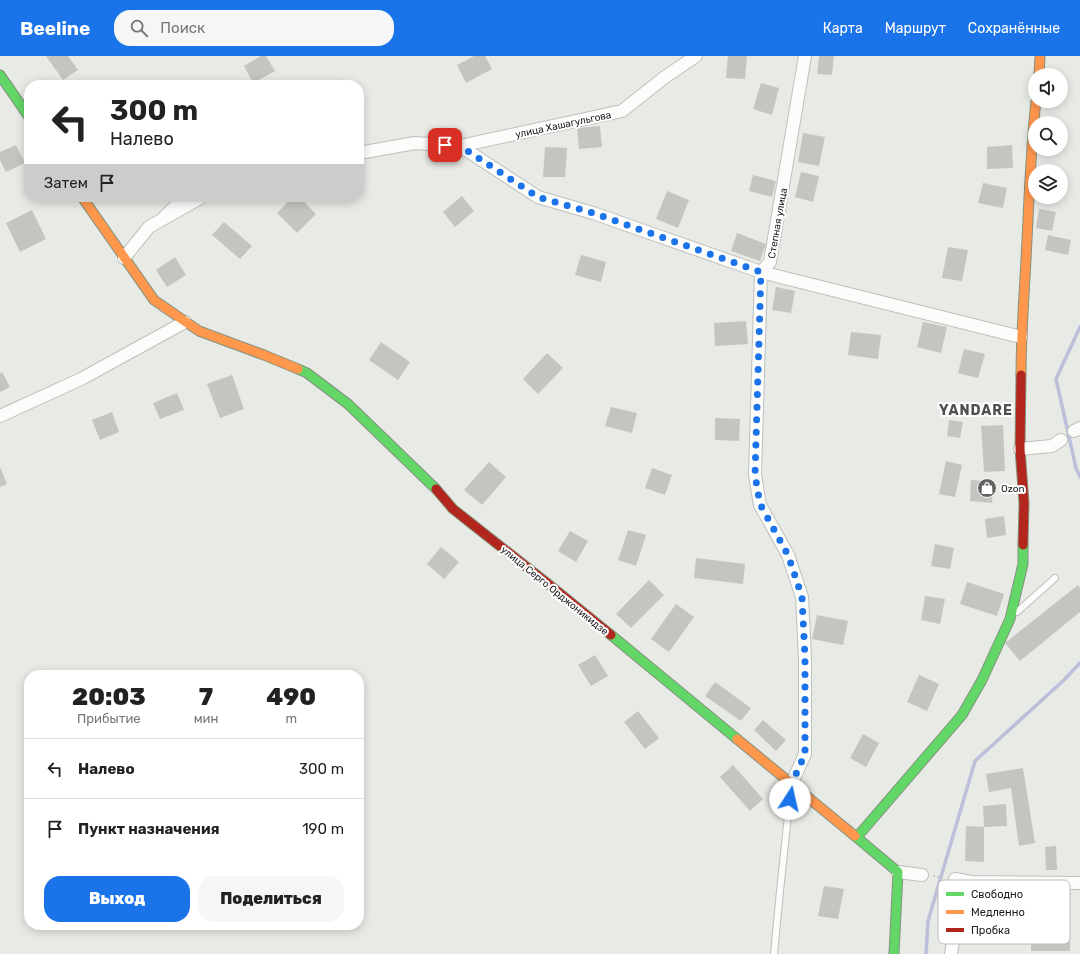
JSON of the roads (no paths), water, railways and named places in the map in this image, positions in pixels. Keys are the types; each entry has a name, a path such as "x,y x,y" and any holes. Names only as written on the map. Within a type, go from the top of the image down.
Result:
{"street":[{"name":"улица Хашагульгова","path":"460,146 622,111 665,77 696,56"},
{"name":"Степная улица","path":"792,783 805,754 805,658 802,597 788,555 760,504 755,475 761,272 770,262 805,56"},
{"path":"1039,68 1040,56"},
{"path":"0,75 24,110"},
{"path":"857,837 962,715 982,680 1010,619 1023,564 1024,503 1020,449 1021,337 1031,143 1035,108"},
{"path":"364,152 415,143 460,146 538,197 593,213 761,272 1021,337"},
{"name":"улица Серго Орджоникидзе","path":"85,202 154,300 184,322 200,331 264,354 307,373 348,404 433,485 453,509 559,592 898,872"},
{"path":"124,258 149,227 193,202"},
{"path":"0,416 81,379 184,322"},
{"path":"1020,449 1052,446 1061,440"},
{"path":"894,954 898,872 922,875"},
{"path":"955,879 961,880"},
{"path":"1070,883 1080,883"},
{"path":"951,954 953,944"}],"lane":[{"path":"149,227 176,202"},
{"path":"1010,619 1055,578"},
{"path":"774,954 792,783"}],"waterway":[{"path":"1080,327 1056,379 1076,468 1080,477"},
{"path":"940,880 975,761 1064,680 1080,663"},
{"path":"926,954 928,921 938,887"}],"place":[{"name":"Ozon","path":"987,488"}],"district":[{"name":"YANDARE","path":"976,410"}]}
